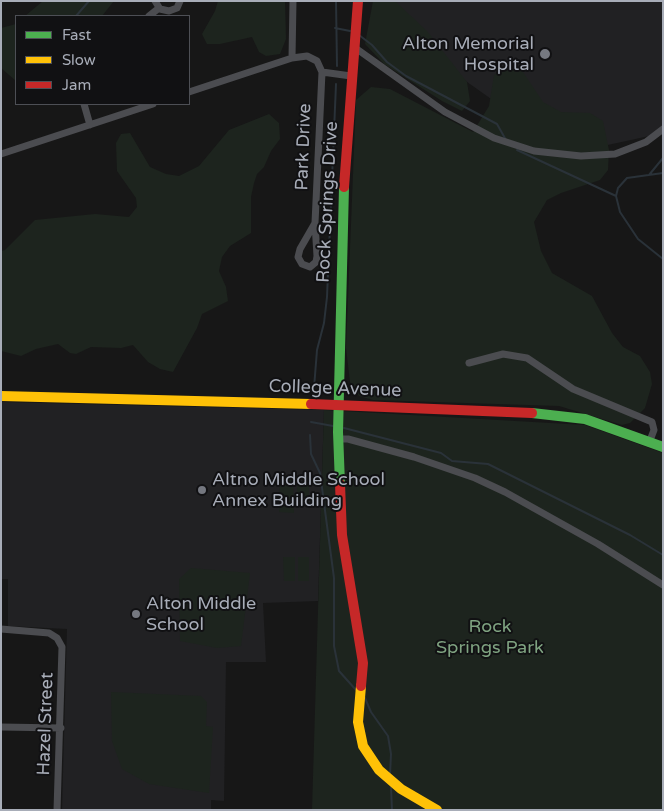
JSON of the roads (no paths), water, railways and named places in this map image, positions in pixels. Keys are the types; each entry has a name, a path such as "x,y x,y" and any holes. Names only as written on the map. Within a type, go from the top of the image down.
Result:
{"street":[{"path":"151,15 157,4 164,11 173,10 180,1"},
{"path":"292,58 293,1"},
{"name":"Rock Springs Drive","path":"358,1 351,76 340,296 338,439 342,535 364,663 358,715 361,738 368,755 386,777 401,789 437,810"},
{"path":"354,47 445,112 494,138 534,151 581,156 614,154 646,142 663,129"},
{"path":"190,92 303,56 313,58 319,63 322,72 351,76"},
{"name":"Park Drive","path":"315,223 300,249 298,257 302,264 310,267 316,262 317,256 315,223 322,72"},
{"path":"84,105 90,125"},
{"path":"1,154 150,105"},
{"path":"469,363 503,354 527,358 574,389 652,422 654,430 649,442"},
{"name":"College Avenue","path":"1,396 339,405 570,416 663,447"},
{"path":"338,439 348,439 422,460 505,492 598,544 663,585"},
{"name":"Hazel Street","path":"1,630 43,632 54,635 60,640 63,657 57,810"},
{"path":"1,728 61,728"}],"waterway":[{"path":"77,15 89,1"},
{"path":"336,1 337,66"},
{"path":"335,28 350,31"},
{"path":"359,35 372,45 387,62 406,76 497,124 506,140"},
{"path":"314,388 317,350 324,323 327,297 336,84"},
{"path":"517,150 616,196"},
{"path":"649,175 663,158"},
{"path":"663,173 627,178 618,188 616,196 620,212 638,239 663,259"},
{"path":"311,422 333,426"},
{"path":"344,428 441,453 452,461 488,464 630,535 663,555"},
{"path":"310,435 311,454 320,473 334,578 334,646 339,671 356,690"},
{"path":"365,698 371,712 388,736 391,754 390,775"},
{"path":"391,787 392,810"}],"place":[{"name":"Alton Memorial Hospital","path":"545,54"},
{"name":"Altno Middle School Annex Building","path":"202,490"},
{"name":"Alton Middle School","path":"136,614"}],"park label":[{"name":"Rock Springs Park","path":"490,638"}]}
